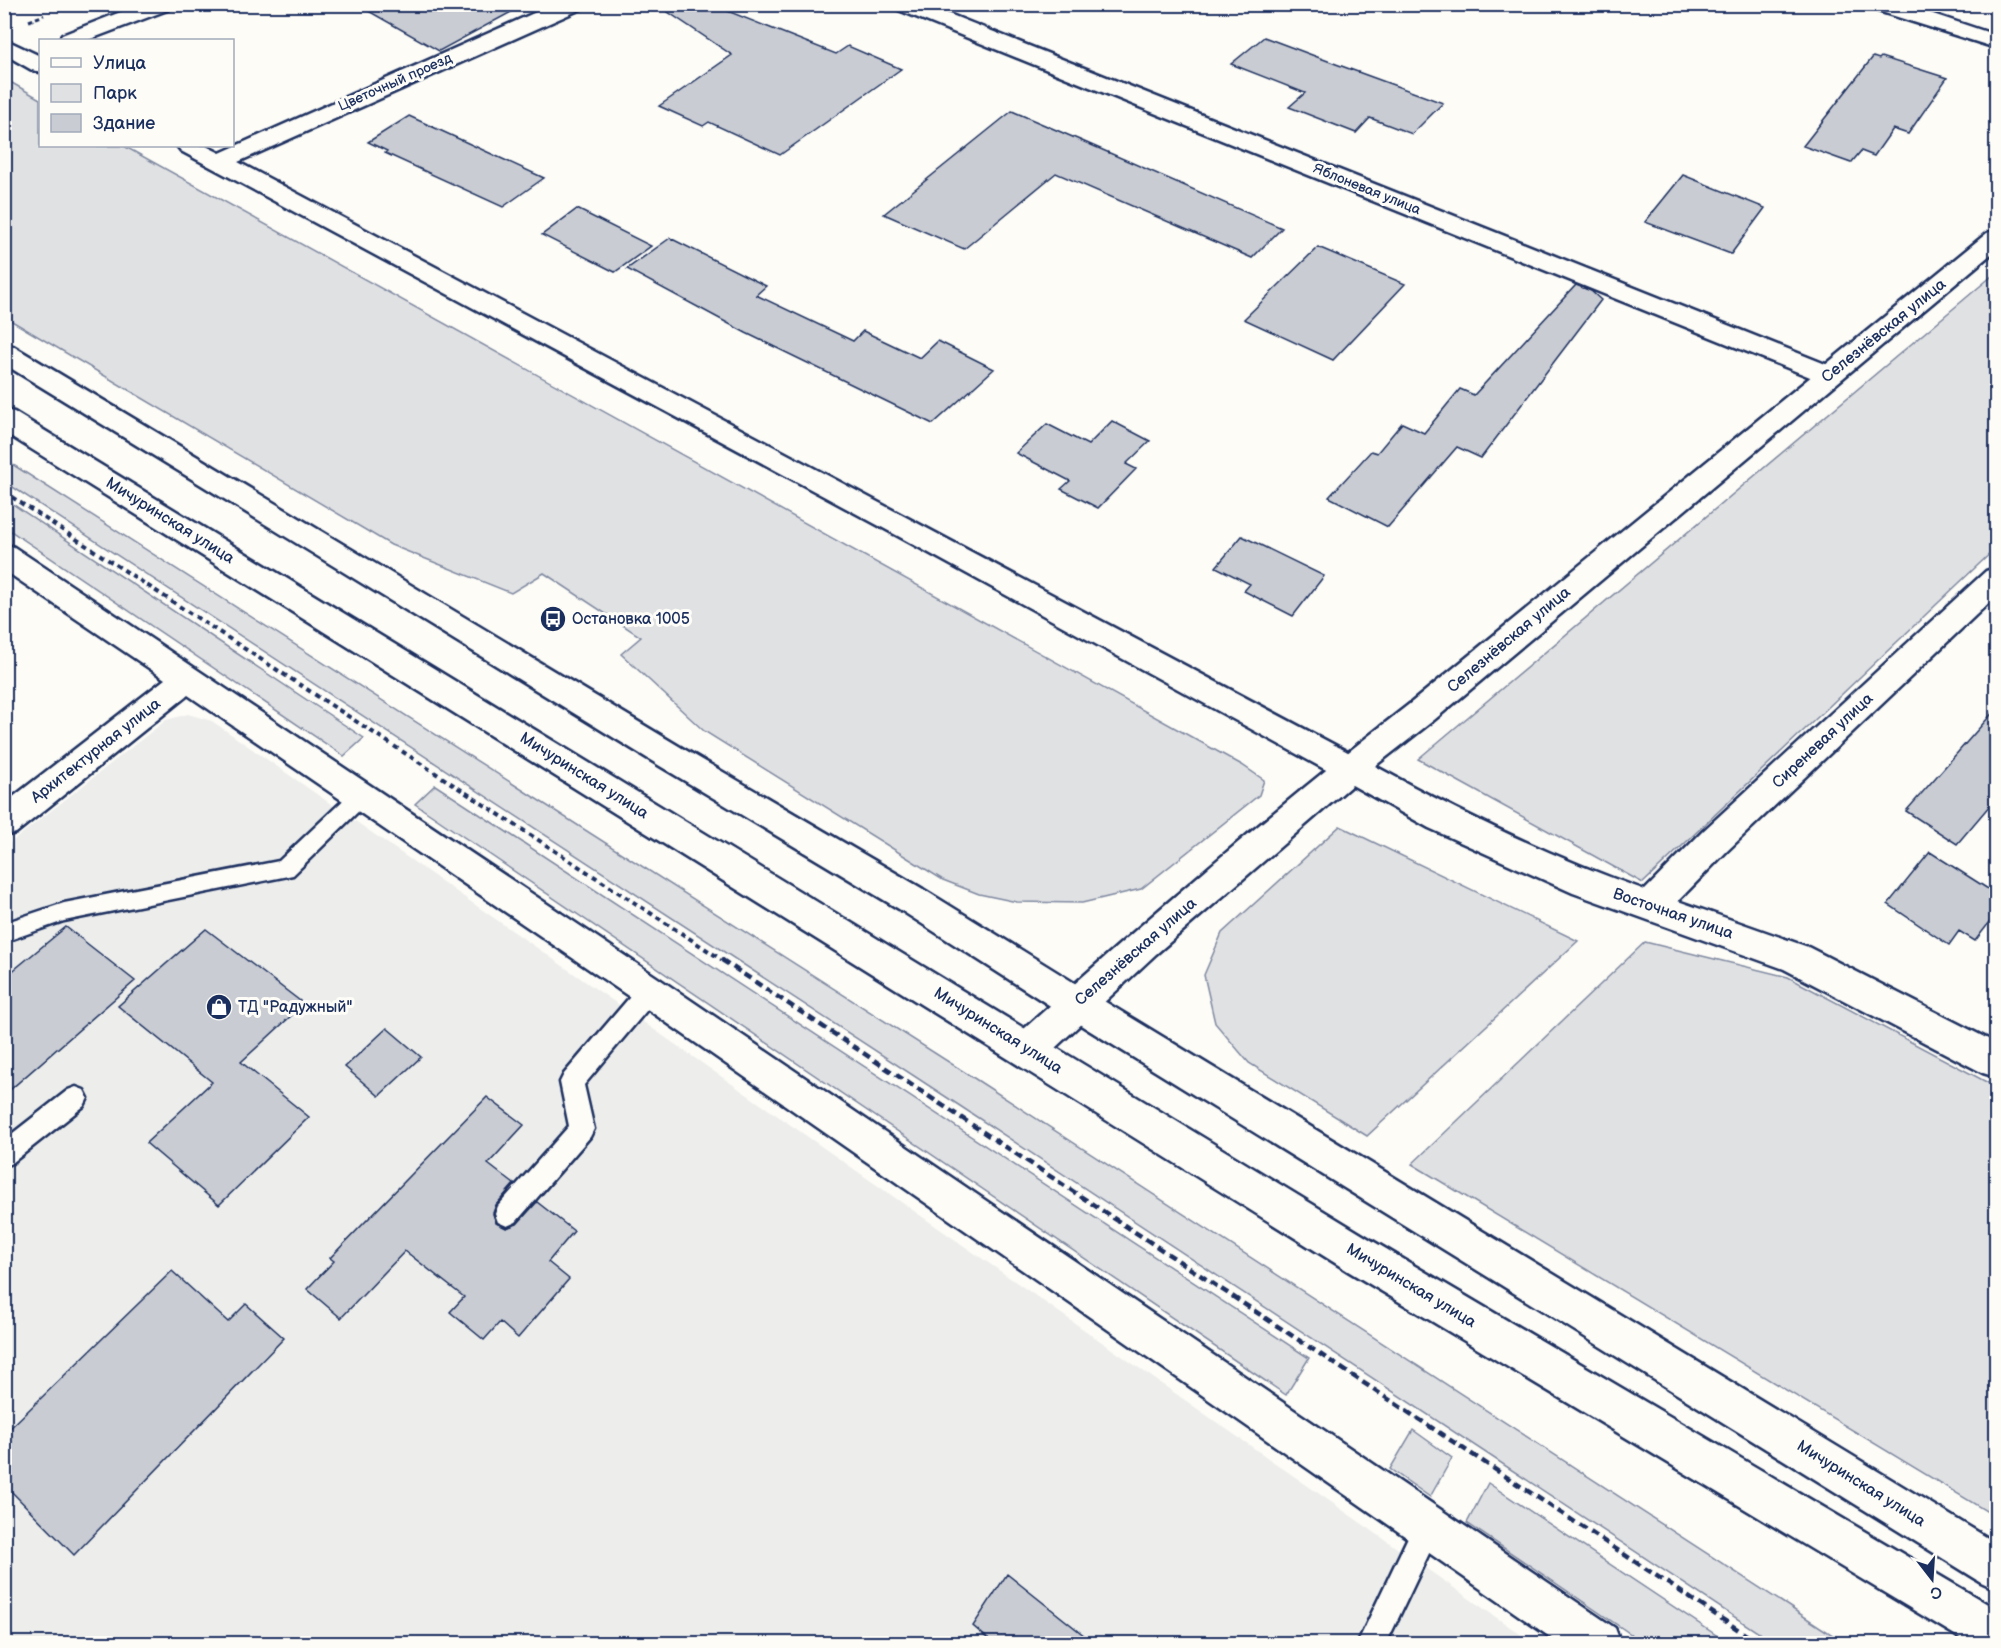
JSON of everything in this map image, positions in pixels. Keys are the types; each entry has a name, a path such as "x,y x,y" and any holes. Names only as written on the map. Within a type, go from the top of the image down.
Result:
{"street":[{"path":"73,39 162,4"},
{"name":"Цветочный проезд","path":"219,162 573,4"},
{"name":"Яблоневая улица","path":"904,4 1829,375"},
{"path":"1880,4 1996,42"},
{"path":"4,45 36,58"},
{"name":"Восточная улица","path":"191,147 908,529 1441,818 1585,883 1796,958 1996,1061"},
{"name":"Селезнёвская улица","path":"1028,1050 1076,1003 1350,768 1423,711 1996,238"},
{"name":"Мичуринская улица","path":"4,352 651,745 911,899 1076,1003 1996,1567"},
{"name":"Мичуринская улица","path":"4,419 1362,1257 1996,1634"},
{"path":"4,555 649,991 1599,1644"},
{"name":"Сиреневая улица","path":"1651,906 1715,841 1996,579"},
{"name":"Архитектурная улица","path":"4,823 187,679"}],"lane":[{"path":"4,933 64,912 285,869 360,797"},
{"path":"507,1214 582,1129 572,1082 649,991"},
{"path":"4,1155 76,1098"},
{"path":"1371,1644 1428,1526"}],"path":[{"path":"24,23 53,12"},
{"path":"4,492 902,1077 1760,1644"}],"shaded area":[{"path":"188,714 212,721 1533,1643 5,1644 5,847 166,720"}],"green space":[{"path":"5,79 39,98 39,147 126,147 1242,765 1264,780 1259,795 1141,889 1082,903 1017,902 979,894 943,880 704,731 621,654 641,637 544,573 511,593 391,545 5,317"},
{"path":"1992,276 1996,277 1996,548 1643,883 1418,759"},
{"path":"4,459 980,1082 1845,1643 1774,1643 960,1106 5,482"},
{"path":"4,499 364,738 344,756 5,527"},
{"path":"435,785 1309,1358 1286,1395 415,804"},
{"path":"1340,826 1578,941 1367,1136 1249,1063 1215,1023 1204,975 1222,933"},
{"path":"1645,942 1788,977 1996,1087 1996,1517 1412,1164"},
{"path":"1413,1430 1452,1458 1430,1497 1390,1469"},
{"path":"1488,1483 1728,1643 1644,1643 1467,1523"}],"building":[{"path":"356,4 526,4 439,51"},
{"path":"656,4 710,4 836,54 848,46 901,69 780,155 709,122 703,126 659,106 732,55"},
{"path":"1264,37 1443,103 1412,134 1370,118 1356,133 1289,107 1305,93 1231,64"},
{"path":"1873,57 1879,59 1881,57 1947,78 1908,134 1893,129 1874,156 1861,151 1851,163 1803,146"},
{"path":"1012,111 1282,228 1252,258 1056,173 964,249 884,214"},
{"path":"409,116 544,178 503,207 385,153 387,151 368,142"},
{"path":"1683,175 1765,208 1731,254 1645,222"},
{"path":"577,209 651,246 615,272 542,235"},
{"path":"670,238 766,286 756,295 853,341 863,331 920,358 938,341 994,369 933,424 746,333 627,269"},
{"path":"1318,247 1405,284 1333,360 1244,319"},
{"path":"1576,285 1591,291 1601,300 1481,458 1457,447 1388,527 1329,497 1371,451 1377,453 1402,423 1424,433 1460,389 1474,395"},
{"path":"1112,421 1150,441 1126,464 1136,469 1098,508 1061,489 1070,481 1016,453 1047,424 1088,445"},
{"path":"1242,536 1324,576 1293,616 1244,591 1250,584 1216,567"},
{"path":"1996,709 1996,798 1957,844 1906,811"},
{"path":"1930,852 1996,894 1996,914 1975,941 1959,931 1949,945 1888,904"},
{"path":"66,927 135,981 4,1095 4,978"},
{"path":"206,929 304,1004 241,1062 309,1117 219,1205 146,1143 212,1082 118,1006"},
{"path":"387,1028 421,1057 379,1096 345,1067"},
{"path":"487,1097 524,1125 488,1164 514,1184 496,1205 493,1213 496,1223 506,1228 517,1224 537,1202 574,1231 548,1262 569,1279 518,1338 500,1322 484,1340 450,1312 464,1297 405,1251 341,1318 307,1289 334,1261 330,1258"},
{"path":"172,1271 228,1322 246,1304 284,1338 74,1555 4,1484 4,1434"},
{"path":"1007,1574 1095,1644 994,1644 973,1626"}],"place":[{"name":"Остановка 1005","path":"553,619"},
{"name":"ТД \"Радужный\"","path":"219,1007"}]}
